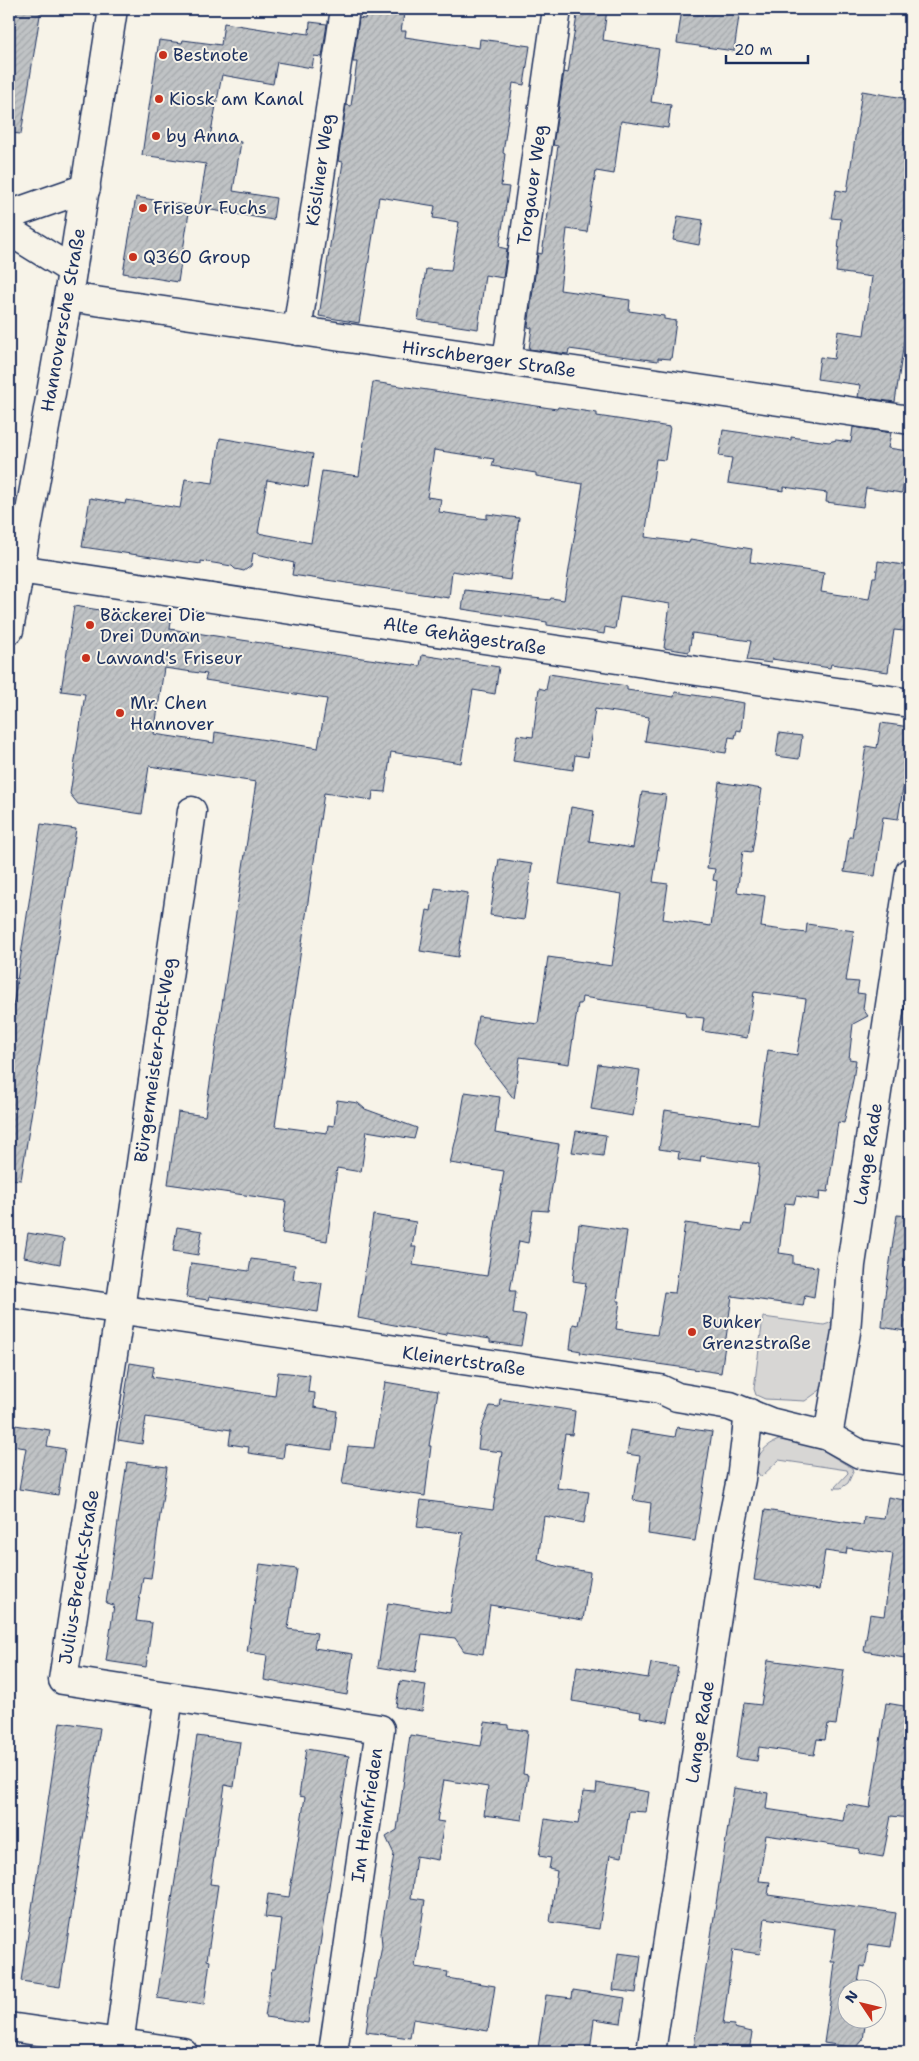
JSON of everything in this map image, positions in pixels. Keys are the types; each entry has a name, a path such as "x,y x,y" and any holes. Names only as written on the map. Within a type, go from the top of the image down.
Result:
{"street":[{"name":"Hannoversche Straße","path":"9,630 68,297 113,9"},
{"name":"Kösliner Weg","path":"297,330 345,9"},
{"name":"Torgauer Weg","path":"507,361 557,9"},
{"path":"9,215 86,188"},
{"path":"9,231 72,270"},
{"name":"Hirschberger Straße","path":"68,297 910,420"},
{"name":"Alte Gehägestraße","path":"19,569 910,702"},
{"name":"Bürgermeister-Pott-Weg","path":"120,1309 192,811"},
{"name":"Lange Rade","path":"828,1436 846,1332 851,1265 910,872"},
{"name":"Kleinertstraße","path":"9,1293 660,1389 677,1397 730,1406 770,1422 828,1436 860,1454 910,1461"},
{"name":"Julius-Brecht-Straße","path":"120,1309 63,1680 169,1696"},
{"name":"Lange Rade","path":"652,2052 729,1537 741,1479 749,1413"},
{"path":"119,2047 169,1696"},
{"name":"Im Heimfrieden","path":"169,1696 380,1729 333,2052"},
{"path":"9,2027 119,2047 183,2052"}],"shaded area":[{"path":"840,1313 823,1388 805,1401 765,1399 756,1395 754,1389 763,1317 824,1325 830,1323"},
{"path":"788,1438 807,1441 852,1468 853,1472 848,1483 841,1488 834,1488 848,1473 847,1470 779,1460 761,1477 754,1468 759,1456 766,1447 776,1441"}],"building":[{"path":"9,9 41,9 21,134 9,133"},
{"path":"366,9 405,9 401,31 406,31 405,37 479,48 480,39 530,46 524,85 513,83 503,153 505,154 501,186 509,187 499,247 507,249 503,278 485,275 478,329 418,320 426,269 451,271 459,222 433,218 435,206 379,197 359,323 319,316 343,162 338,161 346,105 351,106 357,62 353,62 359,18 365,19"},
{"path":"578,9 607,9 603,40 659,49 651,102 671,105 668,128 621,121 614,174 596,171 587,232 567,229 560,290 630,300 629,311 664,316 664,319 676,321 671,359 658,358 658,361 569,349 568,354 529,349 532,328 528,327 538,253 542,254 558,146 553,145 564,72 568,73"},
{"path":"682,9 740,9 734,51 677,43"},
{"path":"310,22 327,24 322,57 314,56 312,68 277,62 273,84 222,75 210,137 241,142 233,191 276,198 273,220 199,208 206,164 142,155 159,40 182,43 183,40 221,45 224,23 294,34 294,32 309,34"},
{"path":"862,91 910,99 910,302 895,402 858,397 860,385 817,379 820,357 834,359 838,331 864,335 872,277 836,272 841,219 831,218 836,190 847,192"},
{"path":"136,197 190,206 178,282 123,273"},
{"path":"678,216 703,220 699,245 673,240"},
{"path":"373,382 557,409 558,407 597,413 597,416 670,427 665,460 656,459 645,537 689,543 690,539 752,549 750,562 824,573 821,592 869,599 873,577 876,577 878,561 910,566 910,591 904,631 894,630 888,672 831,664 830,668 772,659 771,663 747,660 751,641 692,633 689,652 664,648 670,604 620,596 615,629 605,627 604,634 547,625 547,622 462,609 465,590 564,600 583,484 536,476 536,473 492,466 494,459 434,450 427,497 441,499 439,512 487,519 487,514 519,518 510,580 452,571 449,598 292,575 294,563 253,553 251,566 244,571 235,569 232,566 201,561 201,564 82,547 90,498 125,504 126,500 180,508 185,479 213,483 220,438 313,454 308,487 267,480 258,533 311,543 322,471 359,476"},
{"path":"853,427 891,433 888,448 908,451 902,493 866,488 863,507 826,502 827,493 784,487 784,491 728,483 732,458 719,456 723,430 791,440 791,437 829,442 836,440 851,442"},
{"path":"74,606 171,621 170,629 333,654 420,666 422,655 499,667 495,694 473,690 461,763 391,752 385,792 373,791 372,800 324,793 275,1126 327,1133 328,1125 334,1126 337,1100 358,1103 365,1109 417,1128 414,1139 367,1131 361,1172 337,1168 327,1241 282,1233 286,1201 168,1184 178,1112 205,1116 256,782 149,766 142,814 78,804 70,794 85,694 61,691","holes":["164,668 207,674 205,680 327,699 318,748 215,732 214,743 154,734"]},
{"path":"549,674 627,686 627,690 674,697 675,692 744,703 741,731 737,730 735,738 729,737 726,753 645,741 649,717 595,709 588,757 575,755 573,770 513,761 517,735 533,737 539,688 546,690"},
{"path":"881,723 910,727 910,758 908,758 898,819 883,817 875,876 844,872 849,837 852,837 866,746 877,748"},
{"path":"779,733 802,736 799,759 776,756"},
{"path":"719,782 762,789 752,852 743,851 737,892 765,896 761,927 806,933 807,924 854,931 846,981 859,982 857,993 865,994 863,1009 868,1016 853,1024 849,1059 856,1060 844,1123 838,1122 828,1192 820,1191 819,1200 796,1196 794,1204 785,1203 779,1253 793,1255 793,1264 818,1267 814,1297 805,1295 803,1306 732,1296 721,1373 580,1353 581,1351 570,1349 573,1324 578,1325 586,1283 573,1281 579,1224 627,1231 617,1301 620,1301 616,1329 657,1335 664,1292 675,1293 685,1223 742,1231 744,1224 751,1225 759,1176 759,1164 701,1156 700,1162 678,1159 679,1152 659,1149 665,1110 758,1124 768,1050 797,1055 806,999 754,992 747,1038 702,1031 704,1018 685,1016 686,1012 582,997 581,1004 578,1004 569,1064 520,1057 514,1099 473,1046 478,1016 538,1024 548,957 612,966 622,894 559,884 571,807 594,811 589,841 633,848 642,792 666,795 653,882 668,884 663,919 711,926 717,881 713,880 715,869 707,868"},
{"path":"41,824 76,829 21,1180 9,1179 9,1033"},
{"path":"499,859 532,864 524,920 490,915"},
{"path":"435,888 468,893 458,957 420,951 427,910 431,911"},
{"path":"598,1064 640,1070 633,1116 591,1109"},
{"path":"465,1092 500,1097 495,1133 559,1144 548,1211 533,1210 528,1243 519,1241 510,1291 516,1291 513,1314 526,1316 521,1346 490,1342 490,1339 446,1332 446,1335 358,1318 373,1215 416,1222 412,1247 416,1247 413,1265 487,1276 504,1171 450,1163"},
{"path":"576,1131 606,1135 603,1156 572,1152"},
{"path":"897,1215 910,1216 910,1332 882,1327"},
{"path":"177,1227 202,1231 198,1255 173,1251"},
{"path":"28,1233 64,1239 60,1264 24,1257"},
{"path":"251,1259 295,1265 293,1279 322,1283 318,1312 209,1296 208,1300 186,1297 191,1263 249,1271"},
{"path":"130,1363 154,1367 152,1377 275,1396 278,1372 310,1375 308,1392 315,1393 314,1407 337,1411 332,1450 285,1444 283,1458 248,1453 249,1447 229,1444 231,1430 146,1417 142,1444 118,1440"},
{"path":"385,1382 438,1391 429,1446 431,1446 425,1496 342,1484 348,1446 374,1448"},
{"path":"500,1399 575,1411 572,1435 565,1434 557,1488 589,1492 584,1523 544,1516 538,1560 559,1567 590,1572 583,1620 490,1605 483,1654 464,1651 455,1638 422,1634 415,1673 378,1667 388,1603 450,1613 463,1533 417,1527 421,1500 493,1510 502,1452 478,1449 480,1432 490,1406 499,1407"},
{"path":"15,1425 50,1430 47,1446 65,1449 58,1495 19,1489 26,1448 12,1446"},
{"path":"677,1427 712,1432 695,1541 648,1534 651,1503 633,1500 640,1456 627,1454 631,1430 675,1437"},
{"path":"127,1462 167,1467 151,1578 143,1577 136,1621 152,1623 146,1667 106,1661 114,1605 106,1603"},
{"path":"888,1497 910,1501 910,1659 864,1651 870,1614 884,1616 893,1554 847,1548 846,1554 825,1551 819,1590 754,1580 765,1510 863,1525 864,1517 884,1519"},
{"path":"260,1564 297,1569 288,1629 317,1633 314,1648 353,1654 347,1695 264,1680 267,1655 247,1652"},
{"path":"768,1660 844,1670 836,1725 828,1724 825,1740 817,1739 814,1755 759,1747 757,1761 736,1758 744,1703 761,1705"},
{"path":"651,1663 678,1667 668,1722 640,1717 641,1712 572,1701 577,1666 648,1678"},
{"path":"400,1681 426,1685 422,1711 396,1707"},
{"path":"886,1703 910,1707 910,1818 891,1816 883,1857 859,1853 860,1849 766,1835 759,1881 770,1882 768,1895 896,1913 891,1947 869,1944 865,1967 861,1966 859,1978 836,1978 836,2028 865,2028 863,2040 856,2048 824,2043 835,1962 831,1962 836,1929 765,1918 760,1954 733,1950 723,2024 735,2025 734,2028 752,2032 749,2052 693,2052 734,1788 768,1793 766,1809 843,1821 846,1804 870,1808"},
{"path":"60,1722 100,1728 60,1987 21,1981"},
{"path":"485,1722 508,1725 508,1728 528,1731 523,1774 528,1775 522,1820 484,1815 488,1787 444,1780 437,1821 444,1822 438,1860 416,1856 411,1898 425,1900 415,1967 448,1972 447,1978 495,1986 488,2031 413,2019 410,2038 366,2032 374,1979 376,1979 382,1946 381,1933 394,1854 386,1837 397,1830 410,1735 481,1746"},
{"path":"197,1736 240,1742 234,1787 225,1785 210,1884 218,1885 207,1960 210,1961 204,2005 157,1998"},
{"path":"306,1749 349,1756 308,2023 265,2017 272,1969 275,1969 282,1919 265,1917 268,1894 289,1897 305,1797 299,1796"},
{"path":"597,1783 649,1792 646,1812 629,1811 622,1857 610,1855 599,1929 550,1922 557,1871 549,1869 551,1858 539,1856 545,1819 578,1824 583,1792 596,1793"},
{"path":"618,1953 641,1956 636,1993 613,1990"},
{"path":"573,1990 625,1998 621,2023 594,2019 590,2052 552,2052 552,2050 538,2048 546,1995 572,1998"}],"place":[{"name":"Bestnote","path":"163,55"},
{"name":"Kiosk am Kanal","path":"159,99"},
{"name":"by Anna","path":"156,136"},
{"name":"Friseur Fuchs","path":"143,208"},
{"name":"Q360 Group","path":"133,257"},
{"name":"Bäckerei Die Drei Duman","path":"90,625"},
{"name":"Lawand's Friseur","path":"86,658"},
{"name":"Mr. Chen Hannover","path":"120,713"},
{"name":"Bunker Grenzstraße","path":"692,1332"}]}
